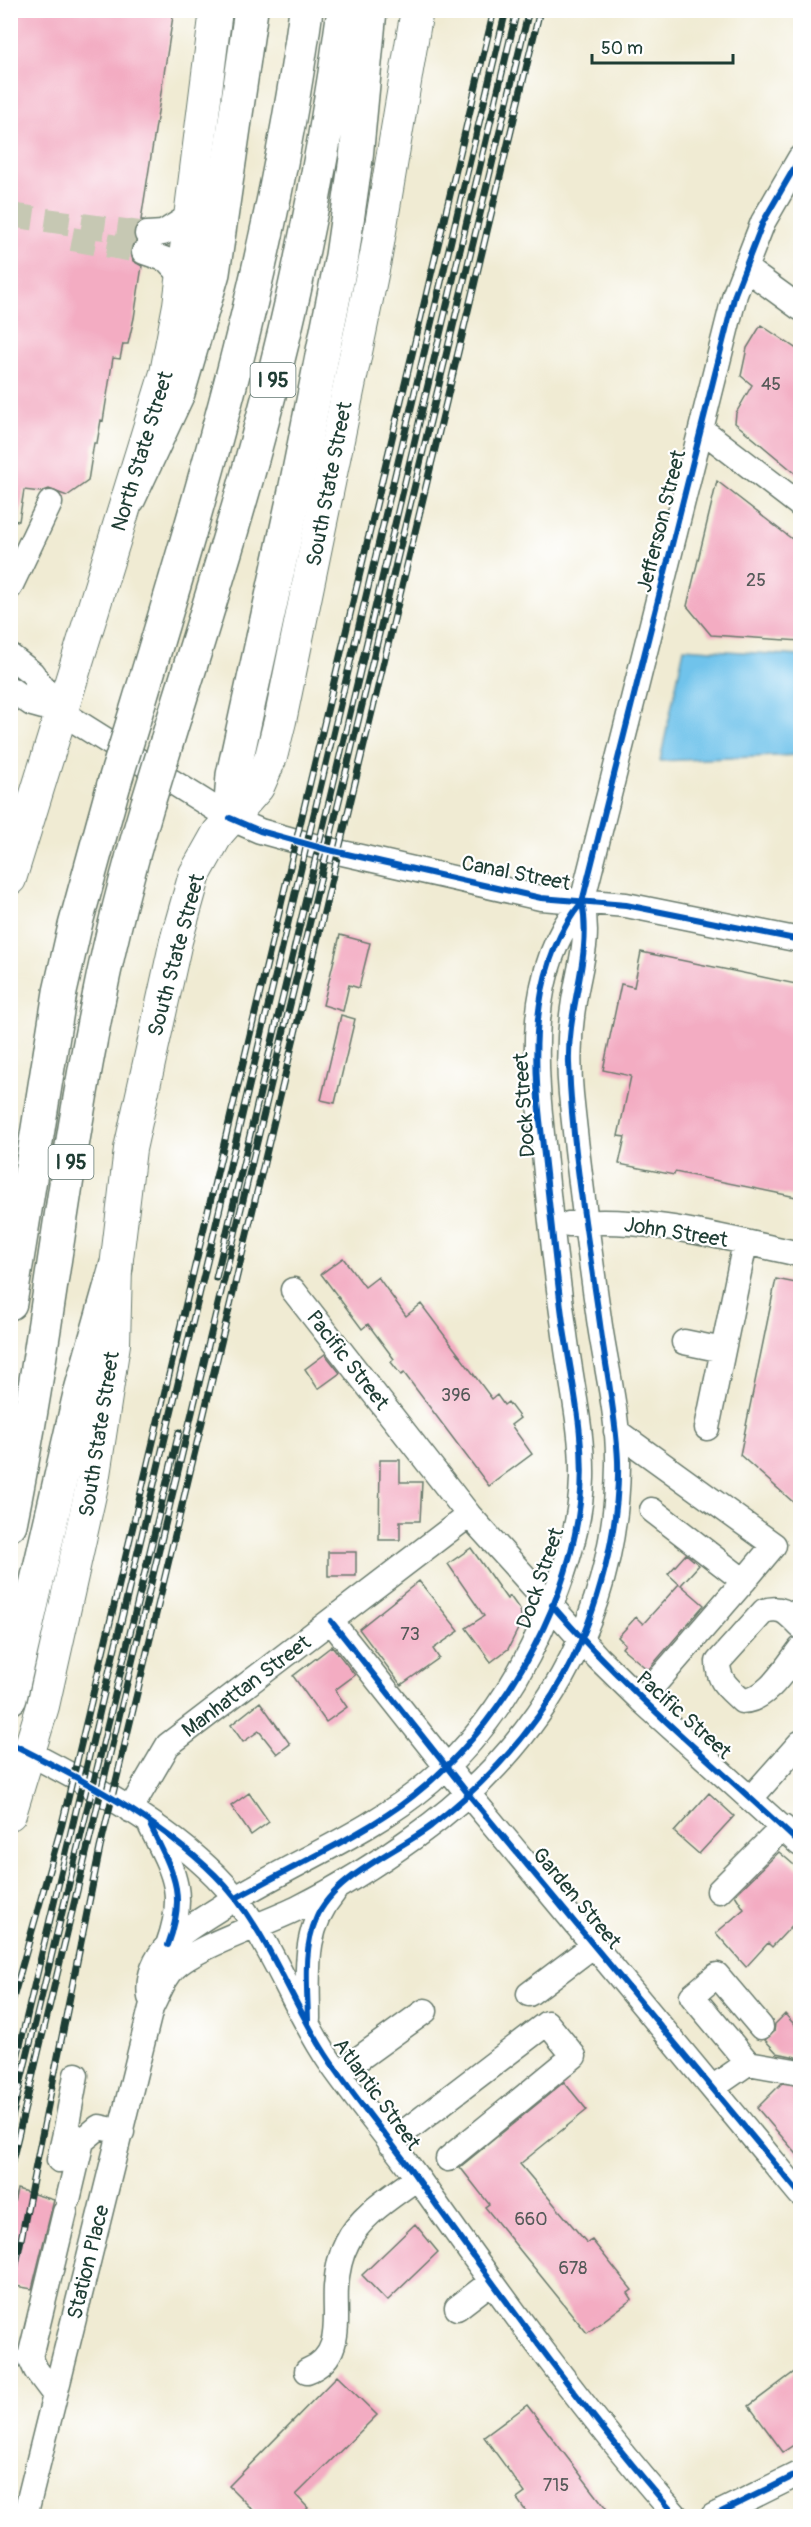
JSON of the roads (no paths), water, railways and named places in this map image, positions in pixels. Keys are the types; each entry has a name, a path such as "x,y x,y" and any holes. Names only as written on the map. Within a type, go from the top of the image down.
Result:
{"highway":[{"path":"129,498 178,393 213,273 251,10"},
{"name":"I 95","path":"10,1303 60,992 75,926 114,784 204,489 250,314 281,168 306,10"},
{"name":"I 95","path":"10,1524 34,1404 99,997 117,917 148,803 240,503 276,370 320,168 344,10"},
{"path":"230,818 233,775 294,496 342,256 356,158 370,10"},
{"path":"12,1693 80,1394 116,1268"}],"main road":[{"name":"North State Street","path":"10,879 166,374 183,277 216,10"},
{"name":"South State Street","path":"10,1814 20,1748 47,1687 93,1481 114,1344 116,1268 130,1149 178,931 195,874 208,849 230,818 258,787 271,757 376,255 417,10"}],"street":[{"name":"Jefferson Street","path":"582,902 735,294 763,222 801,158"},
{"path":"183,277 146,243 190,216"},
{"path":"745,268 801,308"},
{"path":"701,429 801,505"},
{"path":"10,586 50,503"},
{"path":"10,656 32,673 61,712"},
{"path":"10,689 32,704 61,712"},
{"name":"Canal Street","path":"61,712 230,818 260,831 325,849 541,898 626,905 801,940"},
{"path":"256,1927 340,1886 407,1843 469,1795 525,1735 564,1675 582,1640 602,1578 612,1529 618,1465 616,1431 585,1222 571,1091 569,1042 587,937 582,902"},
{"name":"Dock Street","path":"236,1898 391,1812 446,1766 482,1726 509,1690 530,1654 552,1605 572,1544 580,1504 582,1476 580,1440 551,1226 536,1082 536,1037 556,941 564,923 582,902"},
{"name":"John Street","path":"551,1226 585,1222 646,1225 801,1254"},
{"path":"707,1428 745,1243"},
{"name":"Pacific Street","path":"293,1290 469,1515 582,1640 641,1700 801,1844"},
{"path":"684,1342 723,1350"},
{"path":"616,1431 774,1545 641,1700"},
{"path":"652,1510 744,1581"},
{"name":"Manhattan Street","path":"140,1816 168,1745 469,1515"},
{"path":"801,1626 784,1610 774,1608 764,1611 718,1662 718,1672 722,1683 742,1701 753,1701 763,1693 801,1649"},
{"name":"Garden Street","path":"331,1621 469,1795 801,2194"},
{"path":"751,1797 801,1743"},
{"name":"Atlantic Street","path":"20,1748 140,1816 213,1873 236,1898 256,1927 308,2024 339,2073 584,2407 676,2517"},
{"path":"140,1816 178,1890 177,1923 168,1945"},
{"path":"719,1891 783,1827"},
{"path":"308,2024 308,1968 312,1932 322,1906 340,1886"},
{"name":"Station Place","path":"151,2008 149,1989 151,1973 168,1945 236,1898"},
{"name":"Station Place","path":"25,2517 151,2008 166,1978 178,1964 256,1927"},
{"path":"529,1994 594,1945"},
{"path":"760,2027 717,1975 692,1996 748,2063 801,2072"},
{"path":"339,2073 425,2011"},
{"path":"390,2143 547,2023 574,2056 448,2159"},
{"path":"712,2088 748,2063"},
{"path":"54,2394 36,2370 30,2357 67,2206 74,2135 76,2074"},
{"path":"59,2160 74,2135 99,2127 122,2132"},
{"path":"307,2371 319,2367 331,2349 338,2323 337,2275 347,2242 365,2219 417,2178"},
{"path":"457,2308 491,2282"},
{"path":"713,2517 801,2473"}],"water":[{"path":"684,648 800,656 800,755 660,761"}],"tunnel":[{"path":"10,215 147,234"},
{"path":"72,239 144,252"}],"railway":[{"path":"10,2009 62,1824 494,10"},
{"path":"10,2087 506,10"},
{"path":"216,1278 517,10"},
{"path":"10,2170 529,10"},
{"path":"10,2294 100,1848 540,10"},
{"path":"10,2126 179,1432"}]}
